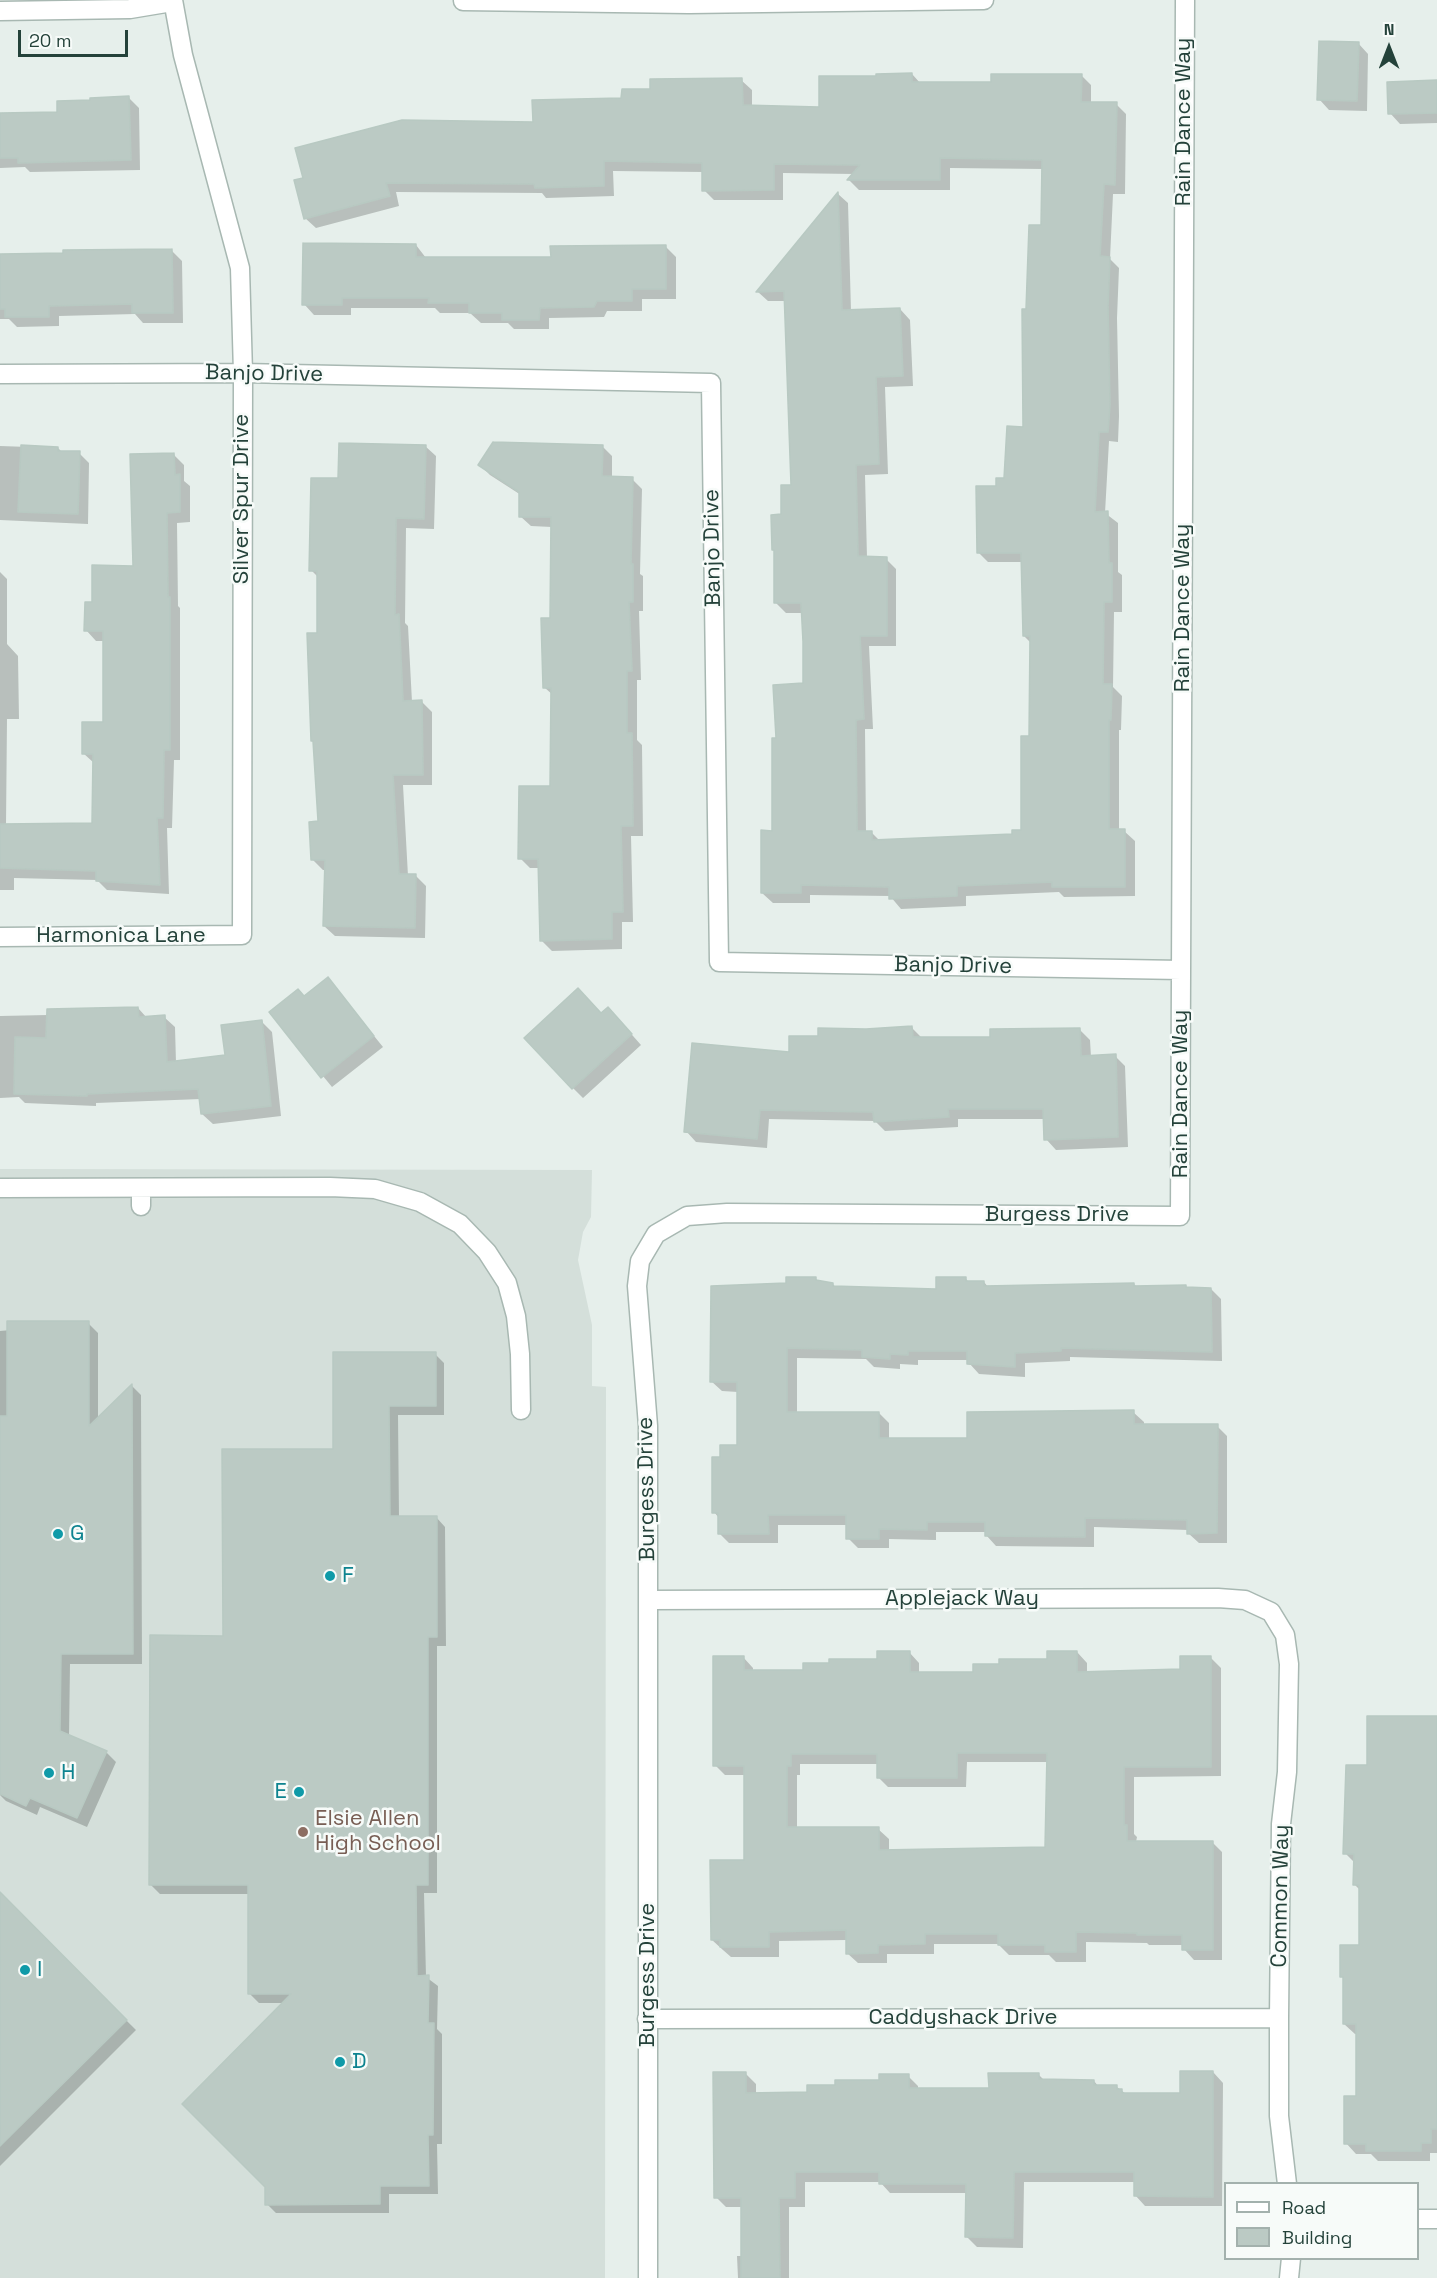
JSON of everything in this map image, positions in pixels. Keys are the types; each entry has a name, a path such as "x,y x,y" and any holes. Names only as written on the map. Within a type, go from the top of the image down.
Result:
{"street":[{"path":"463,1 984,0"},
{"name":"Rain Dance Way","path":"1180,1216 1185,0"},
{"path":"0,11 130,9 172,1"},
{"name":"Silver Spur Drive","path":"172,1 183,55 240,268 243,373 242,935"},
{"name":"Banjo Drive","path":"0,374 243,373 711,383 719,962 1181,970"},
{"name":"Harmonica Lane","path":"0,937 242,935"},
{"path":"0,1188 375,1189 420,1202 460,1224 487,1252 507,1283 516,1316 520,1354 521,1410"},
{"path":"141,1188 141,1206"},
{"name":"Burgess Drive","path":"648,2278 648,1426 637,1286 640,1261 656,1234 687,1216 727,1213 1180,1216"},
{"name":"Applejack Way","path":"649,1600 1218,1598 1245,1600 1271,1612"},
{"name":"Common Way","path":"1271,1612 1285,1635 1289,1664 1287,1772 1281,1824 1279,2018 1279,2116 1287,2182"},
{"name":"Caddyshack Drive","path":"648,2019 1279,2018"},
{"path":"1419,2219 1437,2219"},
{"path":"1289,2278 1291,2260"}],"shaded area":[{"name":"Elsie Allen High School","path":"0,1169 592,1170 591,1217 583,1232 578,1260 592,1325 592,1386 606,1387 605,2278 0,2278"}],"building":[{"path":"1319,41 1359,42 1357,101 1317,100"},
{"path":"912,73 912,82 991,82 991,74 1082,74 1081,102 1117,102 1115,185 1104,184 1100,256 1110,257 1108,306 1110,405 1108,432 1099,432 1095,512 1108,511 1112,602 1104,602 1103,684 1112,684 1111,720 1109,720 1109,829 1125,829 1125,887 1052,887 1052,882 957,886 957,896 889,899 889,887 801,885 801,893 761,893 761,830 772,831 772,738 776,738 773,685 803,683 803,642 801,603 774,603 774,550 772,550 771,515 781,514 781,485 791,485 784,291 756,292 838,192 842,310 900,308 903,376 876,377 879,464 856,465 858,556 887,557 887,636 860,636 864,719 856,720 857,831 872,831 872,840 1012,834 1012,830 1021,830 1021,736 1029,736 1030,636 1023,636 1021,553 977,553 976,486 996,486 996,478 1004,478 1007,426 1023,427 1022,309 1026,309 1029,225 1041,225 1042,160 940,158 940,180 847,180 860,165 774,164 774,190 702,191 702,163 604,161 604,186 535,188 534,184 386,183 390,196 304,219 294,180 303,178 295,148 402,120 533,122 532,100 621,98 622,89 650,89 650,79 742,78 743,105 819,107 819,76 876,76 876,74"},
{"path":"1437,80 1437,113 1388,114 1387,82"},
{"path":"129,96 131,160 18,163 18,158 0,158 0,113 57,112 57,101"},
{"path":"303,243 416,244 416,257 551,257 550,246 666,245 666,289 632,289 632,301 597,301 594,307 540,308 539,320 502,320 502,313 469,313 469,303 428,303 429,298 342,298 342,305 302,305"},
{"path":"172,249 173,313 132,313 132,304 49,306 49,317 5,317 5,309 0,309 0,254 63,253 63,250"},
{"path":"493,442 603,445 602,476 633,477 631,564 633,564 633,602 629,602 632,671 627,671 627,733 632,733 633,826 621,826 623,912 612,912 612,939 540,941 538,859 518,859 519,786 550,786 551,688 543,688 541,618 550,618 551,517 519,517 519,492 478,465"},
{"path":"339,443 426,445 424,519 396,518 395,615 399,614 403,701 422,700 423,775 393,775 399,874 416,874 415,928 323,926 325,860 311,860 309,822 318,821 313,741 311,741 307,633 317,633 317,571 309,571 311,478 338,478"},
{"path":"21,445 58,447 58,451 80,451 78,514 18,512"},
{"path":"174,453 175,475 180,474 180,512 167,513 168,597 170,597 170,750 164,750 163,818 157,818 160,885 96,881 96,871 0,868 0,824 92,823 93,754 82,754 82,722 103,722 103,631 84,631 85,602 92,602 92,565 133,566 130,454"},
{"path":"328,977 374,1036 321,1078 269,1012 298,989 304,996"},
{"path":"578,988 601,1013 608,1007 632,1034 572,1089 524,1038"},
{"path":"138,1007 139,1017 165,1015 167,1062 225,1055 221,1025 262,1020 271,1106 201,1114 198,1089 87,1094 87,1096 14,1094 15,1037 46,1038 47,1009"},
{"path":"912,1026 913,1037 990,1037 990,1029 1080,1028 1081,1056 1116,1054 1118,1137 1044,1140 1043,1109 948,1109 949,1117 874,1122 873,1112 760,1110 757,1139 684,1132 692,1043 789,1052 789,1036 818,1036 818,1028 866,1029"},
{"path":"786,1277 816,1277 816,1280 833,1283 833,1286 936,1289 936,1277 966,1277 966,1281 984,1281 984,1286 1134,1283 1134,1286 1186,1285 1186,1287 1211,1288 1212,1352 1061,1348 1061,1351 1015,1353 1015,1367 967,1364 967,1351 908,1351 908,1355 890,1354 890,1359 862,1357 862,1350 787,1348 787,1412 879,1412 879,1438 967,1438 967,1412 1134,1410 1134,1424 1218,1424 1217,1533 1187,1534 1187,1520 1085,1518 1085,1537 985,1536 985,1522 927,1522 927,1530 879,1529 879,1539 846,1539 846,1515 768,1515 769,1534 718,1534 718,1513 712,1513 712,1457 720,1457 720,1445 737,1445 737,1382 710,1382 711,1286 786,1283"},
{"path":"7,1321 89,1321 89,1426 132,1384 133,1654 61,1654 60,1731 107,1751 77,1818 30,1798 26,1806 0,1794 0,1416 7,1416"},
{"path":"333,1352 436,1352 436,1406 389,1406 390,1516 437,1516 437,1637 428,1637 428,1885 416,1885 417,1976 429,1975 428,2023 434,2023 433,2135 428,2135 429,2186 380,2186 380,2204 265,2205 265,2187 182,2104 291,1994 248,1994 248,1885 149,1885 150,1635 223,1636 222,1449 333,1449"},
{"path":"877,1651 910,1651 910,1672 973,1672 973,1664 999,1664 999,1659 1047,1659 1047,1651 1077,1651 1077,1672 1180,1669 1180,1656 1211,1656 1211,1767 1124,1767 1124,1825 1127,1825 1127,1841 1213,1841 1213,1950 1182,1950 1182,1935 1137,1935 1137,1933 1076,1932 1076,1952 1045,1952 1045,1945 998,1945 998,1934 925,1934 925,1944 878,1945 878,1953 846,1954 846,1930 769,1932 769,1947 720,1947 720,1940 711,1940 710,1860 744,1860 744,1766 713,1766 713,1656 744,1656 744,1670 803,1670 803,1663 829,1663 829,1659 877,1659","holes":["957,1753 1047,1753 1045,1847 879,1850 879,1827 787,1827 787,1766 791,1766 791,1754 877,1754 877,1778 957,1778"]},
{"path":"1367,1716 1437,1716 1437,2129 1431,2129 1431,2143 1421,2143 1421,2151 1366,2151 1366,2144 1344,2144 1344,2096 1356,2096 1356,2024 1343,2024 1340,1945 1359,1945 1359,1885 1353,1885 1354,1854 1343,1854 1346,1765 1367,1765"},
{"name":"I","path":"0,1892 127,2020 0,2146"},
{"path":"1180,2071 1213,2071 1213,2197 1134,2196 1134,2172 1014,2172 1013,2238 965,2237 966,2184 879,2184 879,2172 795,2172 795,2198 779,2198 780,2278 741,2278 741,2198 714,2198 713,2072 746,2072 746,2093 807,2092 807,2085 835,2085 835,2080 879,2080 879,2074 909,2074 909,2088 989,2088 988,2073 1039,2073 1039,2079 1094,2080 1094,2085 1117,2085 1117,2089 1122,2089 1122,2093 1180,2093"}],"place":[{"name":"G","path":"58,1534"},
{"name":"F","path":"330,1576"},
{"name":"H","path":"49,1773"},
{"name":"E","path":"299,1792"},
{"name":"Elsie Allen High School","path":"303,1832"},
{"name":"I","path":"25,1970"},
{"name":"D","path":"340,2062"}]}
